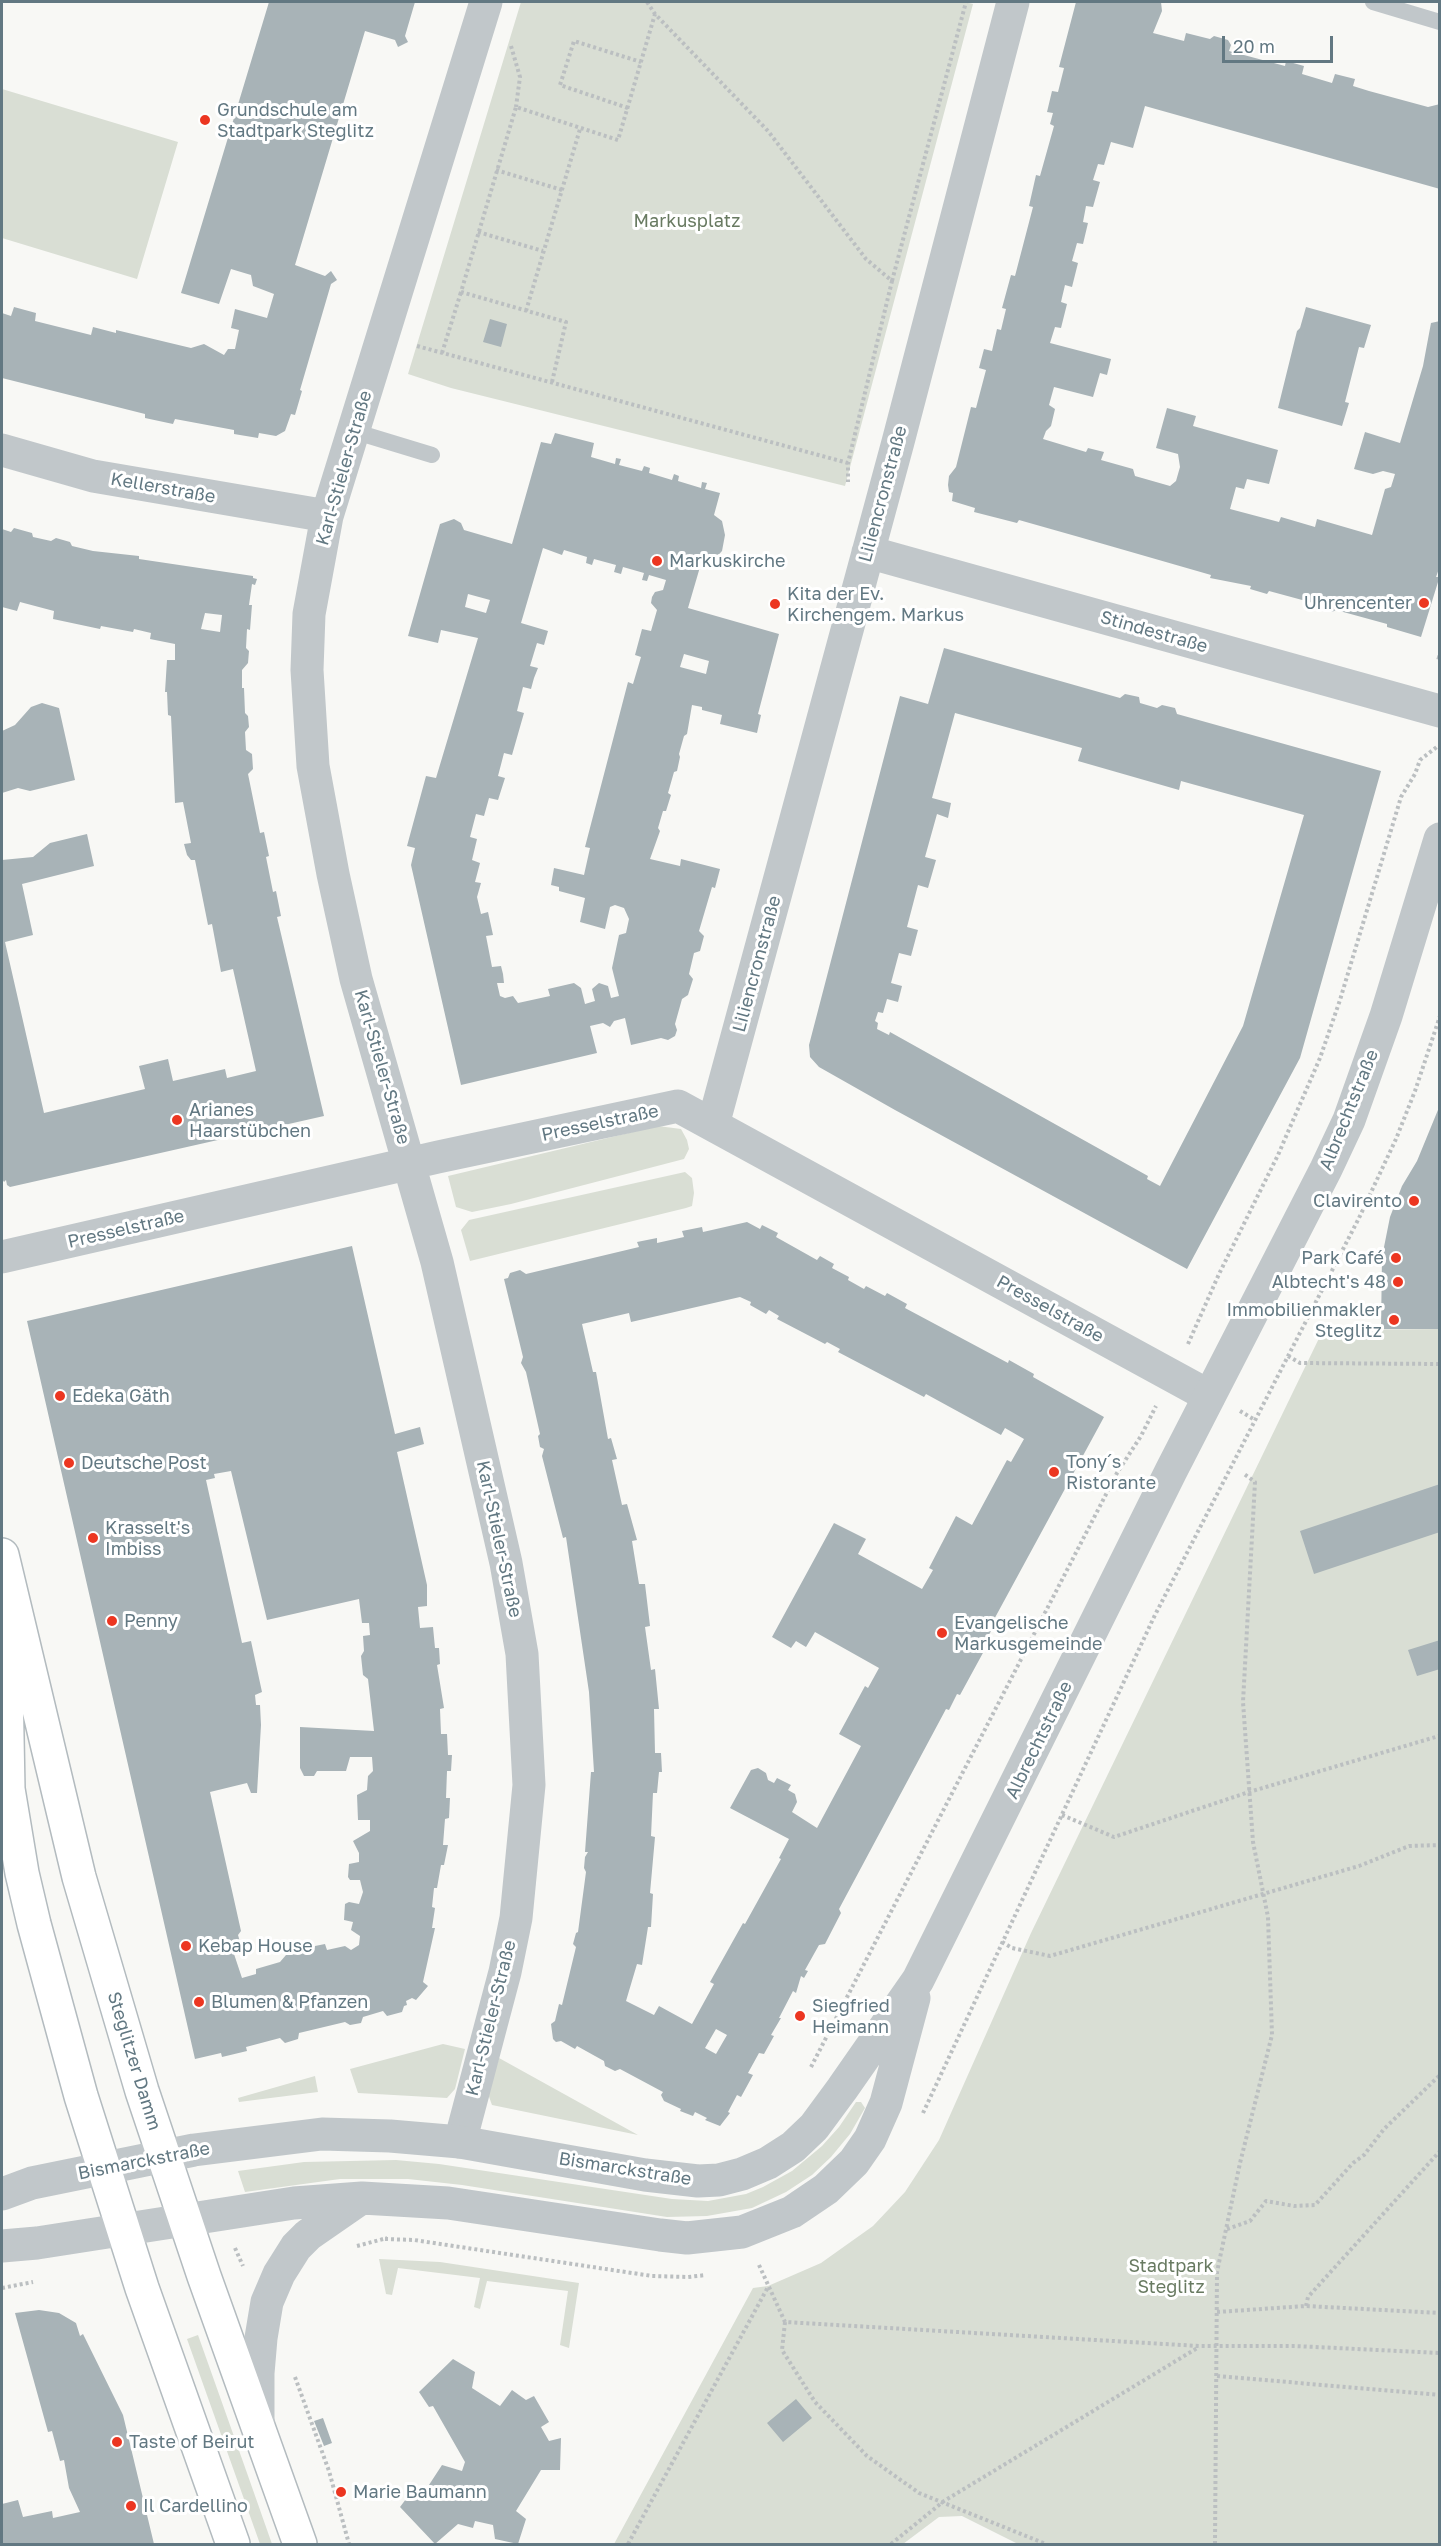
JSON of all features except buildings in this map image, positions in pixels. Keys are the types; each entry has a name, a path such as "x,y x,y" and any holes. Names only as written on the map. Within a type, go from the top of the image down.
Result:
{"main road":[{"name":"Steglitzer Damm","path":"3,1561 79,1876 142,2091 259,2433 300,2544"},
{"name":"Steglitzer Damm","path":"3,1561 9,1789 20,1862 58,2016 123,2230 233,2544"}],"street":[{"name":"Karl-Stieler-Straße","path":"460,2142 505,1972 516,1918 529,1785 522,1654 506,1563 437,1262 356,979 333,874 313,766 308,670 309,614 327,516 486,2"},
{"name":"Liliencronstraße","path":"713,1125 868,552 1013,2"},
{"name":"Kellerstraße","path":"2,450 93,476 327,516"},
{"name":"Stindestraße","path":"868,552 1440,711"},
{"name":"Albrechtstraße","path":"918,1980 1209,1396 1293,1237 1349,1120 1407,949 1440,838"},
{"name":"Presselstraße","path":"2,1257 409,1164 678,1106 1209,1396"},
{"name":"Bismarckstraße","path":"2,2194 32,2183 163,2156 322,2134 390,2136 460,2142 645,2175 687,2180 719,2180 742,2174 768,2163 793,2147 814,2127 918,1980"},
{"path":"2,2246 37,2244 294,2203 362,2198 448,2204 687,2238 742,2232 792,2212 826,2189 854,2162 870,2139 886,2103 902,2051 918,1980"},
{"path":"259,2433 258,2373 261,2338 267,2302 275,2283 286,2262 308,2235 362,2198"}],"lane":[{"path":"1373,2 1440,22"},
{"path":"353,431 432,455"}],"path":[{"path":"647,2 655,14 768,130 866,259 892,281"},
{"path":"415,345 848,463 892,281 966,2"},
{"path":"516,107 618,140 655,14"},
{"path":"442,353 516,107 520,77 509,37"},
{"path":"628,108 560,85 574,41 641,62"},
{"path":"526,311 580,129"},
{"path":"496,170 562,190"},
{"path":"478,232 543,250"},
{"path":"461,292 566,322 552,382"},
{"path":"1194,1333 1219,1274 1278,1155 1320,1058 1340,1000 1401,797 1415,774 1419,760 1440,745"},
{"path":"918,2123 1154,1617 1359,1218 1396,1139 1440,1016"},
{"path":"1288,1356 1300,1363 1440,1364"},
{"path":"808,2073 1117,1473 1141,1436 1157,1404"},
{"path":"1241,1412 1255,1420"},
{"path":"1215,2544 1217,2272 1272,2035 1268,1917 1253,1842 1243,1702 1256,1482 1244,1474"},
{"path":"1062,1815 1114,1837 1249,1792 1439,1736"},
{"path":"1002,1942 1012,1948 1050,1956 1359,1866 1409,1846 1440,1845"},
{"path":"1226,2229 1250,2222 1266,2201 1294,2206 1315,2205 1353,2163 1364,2155 1384,2128 1440,2075"},
{"path":"1306,2306 1308,2297 1440,2151"},
{"path":"351,2248 385,2239 414,2240 652,2276 688,2277 708,2274"},
{"path":"232,2240 246,2273"},
{"path":"768,2261 759,2265 784,2322 782,2350 815,2402 867,2456 919,2493 944,2501 1046,2544"},
{"path":"2,2288 40,2281"},
{"path":"628,2544 768,2286"},
{"path":"1217,2312 1306,2306 1440,2313"},
{"path":"784,2322 1199,2346 1295,2346 1440,2353"},
{"path":"891,2544 944,2501 1199,2346"},
{"path":"1217,2376 1440,2395"},
{"path":"308,2410 329,2471 349,2544"}],"green space":[{"name":"Markusplatz","path":"521,2 965,2 973,4 845,486 451,388 408,374"},
{"path":"2,89 178,142 137,279 2,238"},
{"path":"658,1126 681,1129 689,1149 684,1159 511,1204 472,1212 456,1207 448,1176"},
{"path":"685,1172 692,1178 694,1193 692,1206 470,1261 461,1230 469,1220"},
{"name":"Stadtpark Steglitz","path":"1439,1329 1439,2544 1018,2544 962,2516 939,2517 903,2544 614,2544 753,2288 768,2286 821,2263 873,2226 905,2192 939,2140 1031,1933 1323,1330"},
{"path":"443,2044 465,2049 455,2089 447,2098 358,2093 350,2069"},
{"path":"499,2058 638,2135 492,2105 488,2094"},
{"path":"315,2076 318,2092 239,2102 238,2098"},
{"path":"856,2102 861,2102 865,2108 850,2134 812,2175 786,2192 752,2208 707,2216 667,2217 462,2185 408,2179 340,2179 245,2192 238,2171 304,2162 396,2160 439,2164 672,2199 708,2201 746,2194 792,2171 822,2146 839,2127"},
{"path":"379,2259 440,2262 579,2283 569,2348 560,2345 568,2291 487,2281 480,2309 474,2307 480,2278 398,2268 392,2295 386,2294"},
{"path":"198,2335 272,2544 260,2544 187,2339"}],"place":[{"name":"Grundschule am Stadtpark Steglitz","path":"205,120"},
{"name":"Markuskirche","path":"657,561"},
{"name":"Uhrencenter","path":"1424,603"},
{"name":"Kita der Ev. Kirchengem. Markus","path":"775,604"},
{"name":"Arianes Haarstübchen","path":"177,1120"},
{"name":"Clavirento","path":"1414,1201"},
{"name":"Park Café","path":"1396,1258"},
{"name":"Albtecht's 48","path":"1398,1282"},
{"name":"Immobilienmakler Steglitz","path":"1394,1320"},
{"name":"Edeka Gäth","path":"60,1396"},
{"name":"Deutsche Post","path":"69,1463"},
{"name":"Tony´s Ristorante","path":"1054,1472"},
{"name":"Krasselt's Imbiss","path":"93,1538"},
{"name":"Penny","path":"112,1621"},
{"name":"Evangelische Markusgemeinde","path":"942,1633"},
{"name":"Kebap House","path":"186,1946"},
{"name":"Blumen & Pfanzen","path":"199,2002"},
{"name":"Siegfried Heimann","path":"800,2016"},
{"name":"Taste of Beirut","path":"117,2442"},
{"name":"Marie Baumann","path":"341,2492"},
{"name":"Il Cardellino","path":"131,2506"}]}
